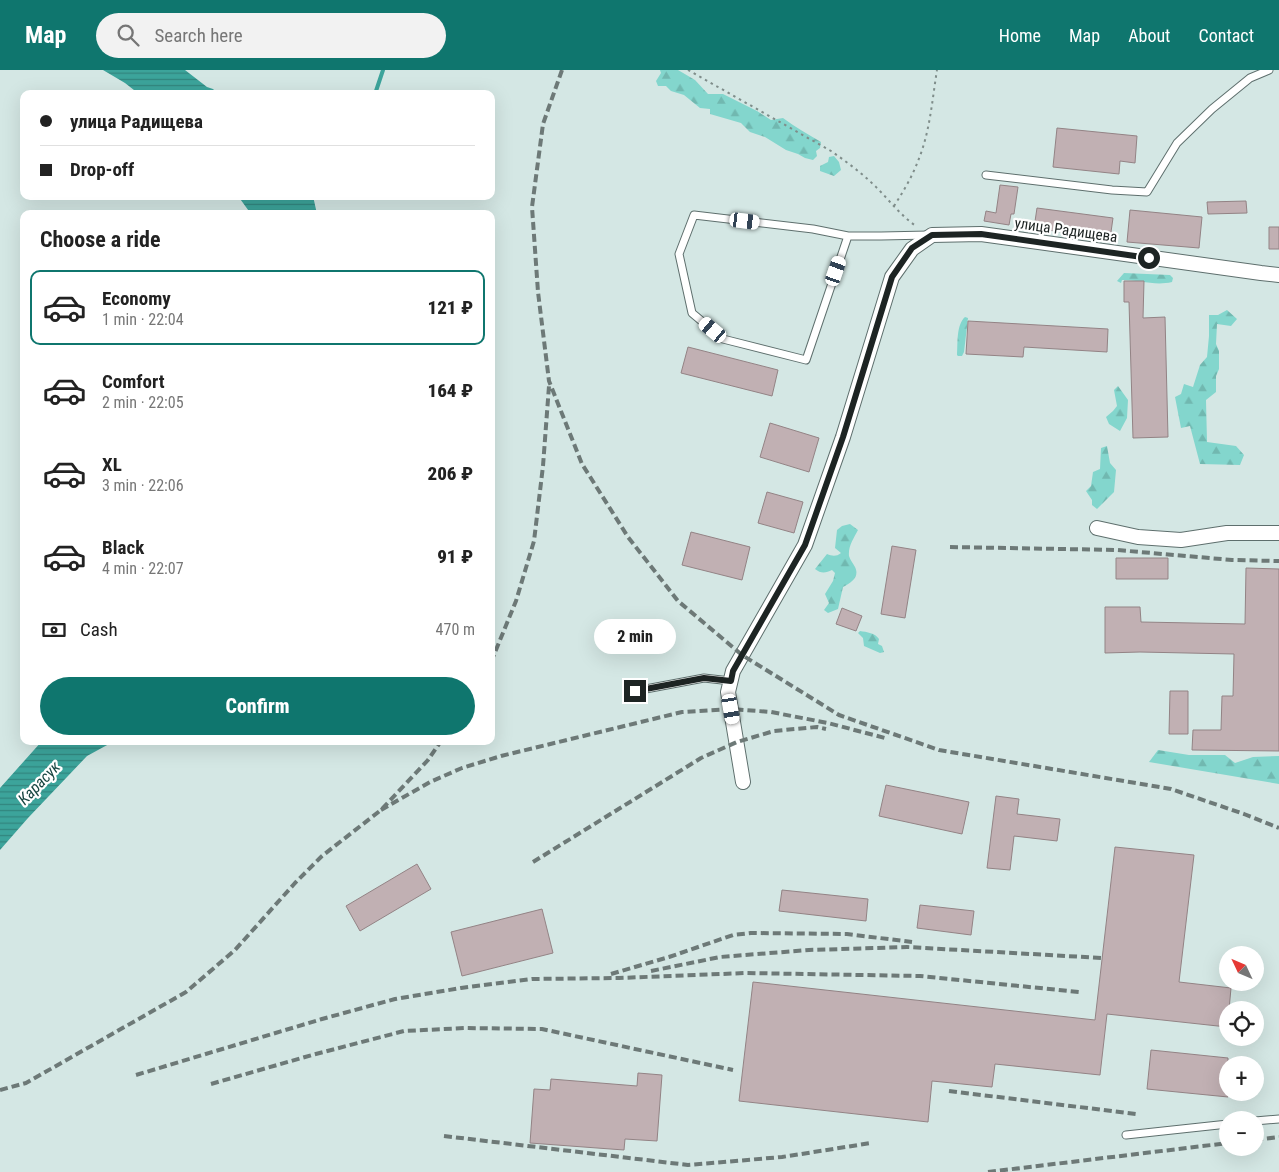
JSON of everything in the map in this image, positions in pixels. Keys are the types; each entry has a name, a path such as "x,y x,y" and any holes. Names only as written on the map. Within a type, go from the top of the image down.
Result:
{"street":[{"name":"улица Радищева","path":"932,235 981,234 1279,275"},
{"path":"744,782 728,692 733,671 805,545 843,437 892,277 912,248 932,235"},
{"path":"1097,528 1138,538 1181,540 1227,533 1279,533"}],"lane":[{"path":"986,176 1147,192 1178,143 1212,109 1250,78 1269,70"},
{"path":"848,236 806,360 723,339 692,313 679,254 694,215 813,229 848,236 932,235"},
{"path":"635,691 704,678 731,681"},
{"path":"1264,1120 1279,1119"},
{"path":"1126,1135 1219,1125"}],"path":[{"path":"688,70 831,151 876,187 914,225 932,235"},
{"path":"894,206 910,179 918,160 929,125 937,70"}],"green space":[{"path":"660,70 678,70 695,80 708,94 723,94 771,120 783,118 821,142 820,148 816,151 817,156 813,160 786,150 765,137 750,132 741,123 710,114 710,109 700,108 684,95 671,91 666,86 658,86 656,81 661,73"},
{"path":"834,156 839,162 841,170 834,176 820,171 820,166 828,162 829,157"},
{"path":"1124,273 1170,275 1173,278 1172,282 1166,283 1122,280 1121,283 1117,281"},
{"path":"1227,310 1237,319 1231,326 1217,324 1216,344 1219,351 1219,369 1216,376 1216,392 1206,400 1207,442 1236,446 1244,455 1240,465 1200,464 1190,426 1181,428 1175,397 1181,394 1184,384 1193,387 1200,365 1207,357 1209,315 1218,315"},
{"path":"965,317 968,318 964,352 962,356 958,356 959,329"},
{"path":"1118,386 1128,400 1127,418 1120,431 1109,424 1106,417 1117,406 1114,390"},
{"path":"1107,446 1110,463 1116,470 1114,492 1097,509 1092,505 1092,500 1086,491 1091,486 1093,472 1100,469 1101,448"},
{"path":"850,524 858,530 849,549 849,557 855,567 856,577 852,582 843,587 838,609 828,613 824,610 829,603 825,594 833,581 835,573 832,570 819,572 815,569 827,554 834,556 841,553 835,548 837,530 842,526"},
{"path":"860,631 875,635 879,639 878,644 882,646 884,652 880,653 864,646 863,638 858,633"},
{"path":"1158,750 1189,755 1225,755 1235,763 1253,757 1279,756 1279,784 1149,762"}],"water":[{"path":"103,70 185,70 207,87 214,90 134,90"},
{"path":"241,200 314,200 316,210 248,210"},
{"name":"Карасук","path":"38,745 107,745 87,756 0,850 0,788"}],"building":[{"path":"1057,128 1137,136 1135,163 1120,161 1119,174 1053,167"},
{"path":"1000,185 1018,187 1014,214 1011,214 1009,225 984,221 986,211 996,213"},
{"path":"1246,201 1247,213 1208,214 1207,202"},
{"path":"1037,208 1113,218 1110,239 1034,228"},
{"path":"1130,210 1202,217 1199,248 1127,242"},
{"path":"1269,227 1279,227 1279,249 1269,249"},
{"path":"1124,281 1144,281 1143,318 1165,317 1168,437 1133,438 1129,302 1124,302"},
{"path":"968,321 1108,329 1107,352 1024,347 1023,357 966,354"},
{"path":"688,347 778,370 772,396 681,373"},
{"path":"770,423 819,438 809,472 760,457"},
{"path":"767,492 803,502 794,533 758,523"},
{"path":"691,532 750,547 742,580 682,565"},
{"path":"892,546 916,550 905,618 881,614"},
{"path":"1116,558 1168,558 1168,579 1116,579"},
{"path":"1246,568 1279,569 1279,751 1192,750 1193,730 1221,730 1222,696 1233,696 1234,654 1105,653 1105,607 1140,607 1141,622 1245,624"},
{"path":"842,608 862,616 856,631 836,624"},
{"path":"1170,691 1188,691 1188,734 1169,734"},
{"path":"886,785 969,802 962,834 879,816"},
{"path":"996,796 1019,799 1017,814 1060,819 1057,841 1014,836 1010,870 987,868"},
{"path":"1115,847 1194,855 1179,982 1219,987 1219,991 1231,991 1230,1001 1219,1001 1219,1026 1107,1014 1100,1075 995,1064 992,1087 932,1081 928,1122 739,1101 753,982 1095,1020"},
{"path":"417,864 431,889 360,931 346,906"},
{"path":"782,890 868,899 866,921 779,911"},
{"path":"920,905 974,911 971,935 917,928"},
{"path":"542,909 553,953 462,976 451,932"},
{"path":"1151,1050 1219,1057 1219,1096 1147,1089"},
{"path":"638,1073 662,1075 657,1141 625,1139 624,1150 530,1143 534,1089 550,1090 551,1079 637,1086"}],"waterway":[{"path":"376,90 383,70"}],"railway":[{"path":"562,70 543,124 532,207 538,292 549,381 582,464 628,537 678,601 742,655 839,715 939,750 1171,789 1279,828"},
{"path":"495,652 516,601 534,541 543,466 549,386"},
{"path":"950,547 1117,550 1232,560 1279,561"},
{"path":"381,810 430,782 462,768 501,756 682,712 731,709 771,712 828,723 885,738"},
{"path":"533,862 701,758 737,742 774,731 817,727 826,729"},
{"path":"0,1090 26,1083 186,992 235,950 322,856 381,810 428,760 438,745"},
{"path":"611,974 733,935 751,933 847,934 912,942"},
{"path":"651,971 720,957 809,950 907,947 1102,958"},
{"path":"136,1075 395,999 532,979 746,973 920,976 1079,992"},
{"path":"211,1084 404,1031 466,1028 542,1029 733,1070"},
{"path":"949,1091 1136,1114"},
{"path":"444,1136 688,1165 782,1157 871,1143"},
{"path":"1264,1139 1279,1137"},
{"path":"988,1172 1219,1144"}],"route":[{"path":"635,691 704,678 731,681 733,671 805,545 843,437 892,277 912,248 932,235 981,234 1149,258"}]}
